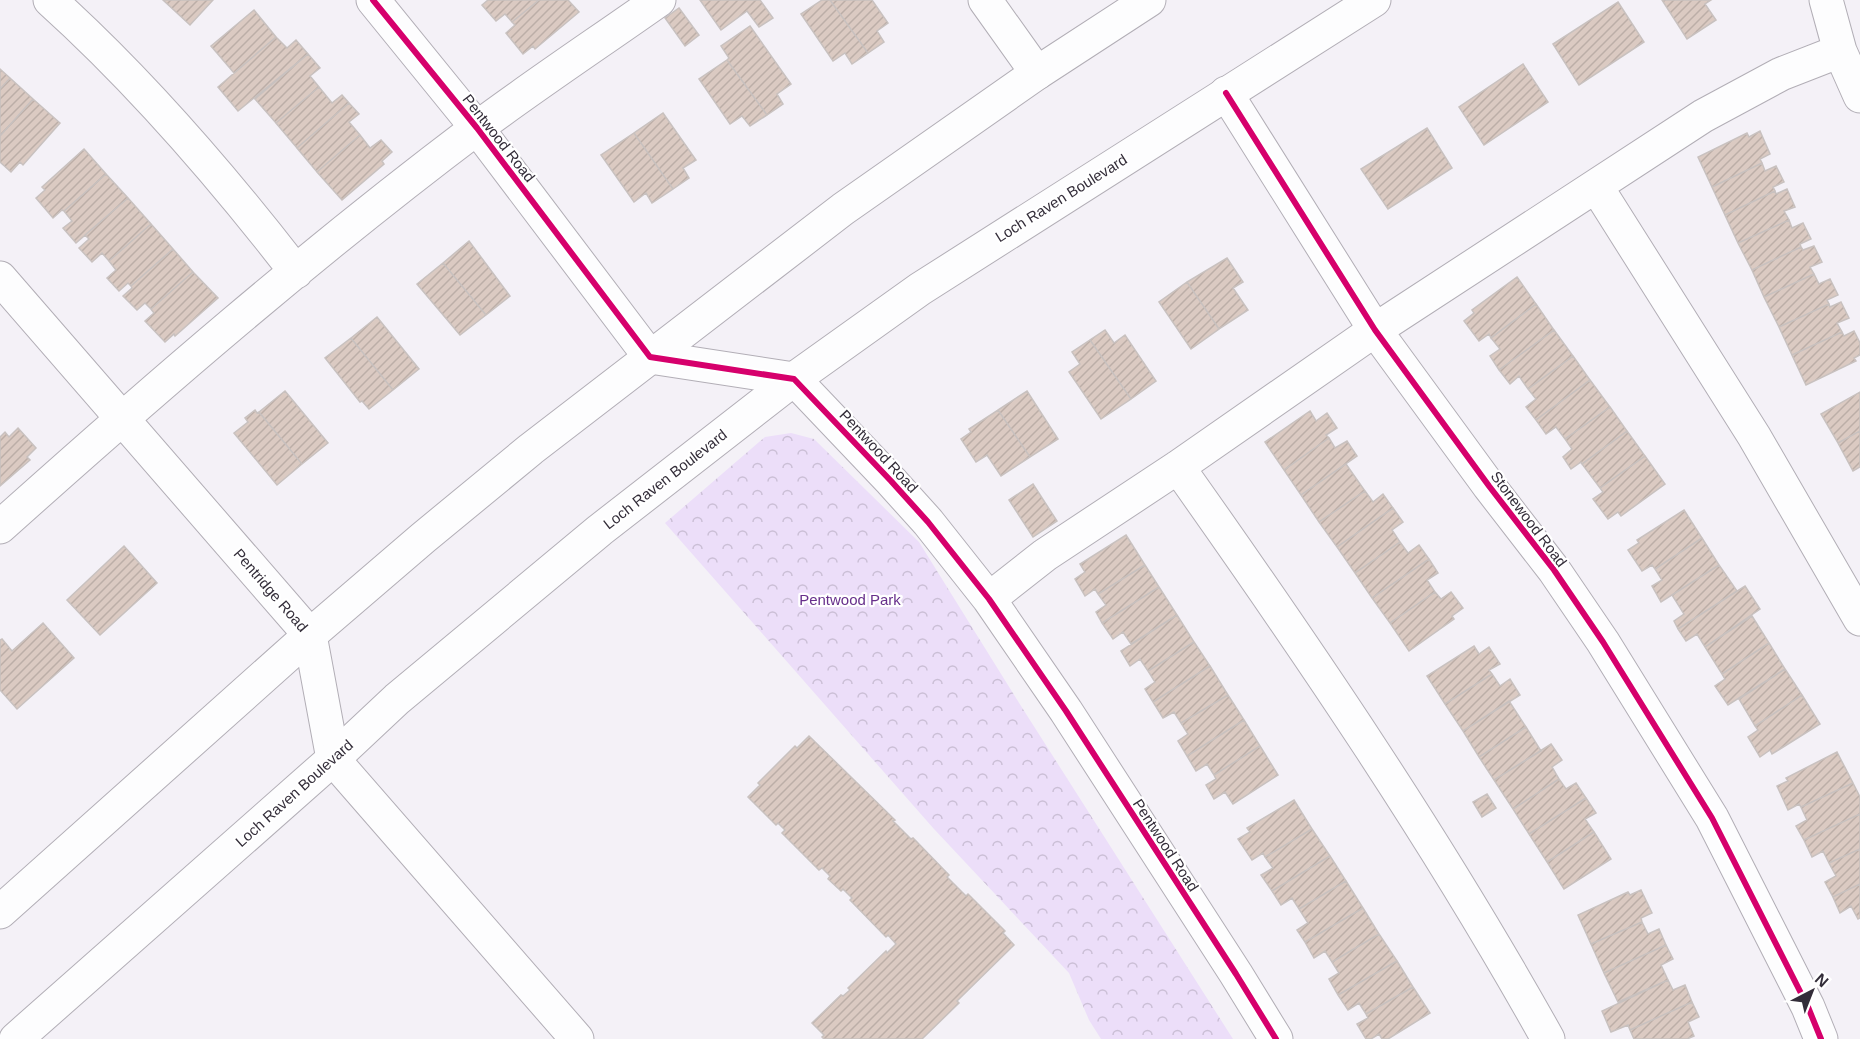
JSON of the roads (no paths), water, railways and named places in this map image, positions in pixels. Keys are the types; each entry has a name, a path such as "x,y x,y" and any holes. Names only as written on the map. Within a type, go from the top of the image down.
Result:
{"street":[{"path":"50,0 94,39 172,121 244,205 296,272"},
{"name":"Pentwood Road","path":"373,0 477,128 650,357"},
{"path":"0,527 123,417 296,272 477,128 659,0"},
{"path":"985,0 1037,73"},
{"path":"0,912 310,635 531,449 843,209 1037,73 1149,0"},
{"name":"Loch Raven Boulevard","path":"16,1039 333,759 397,699 590,538 794,379 920,289 1374,0"},
{"path":"1826,0 1840,51 1860,96"},
{"path":"989,599 1045,555 1178,467 1375,330 1703,116 1780,74 1840,51"},
{"name":"Stonewood Road","path":"1226,93 1375,330 1489,486 1554,570 1615,661 1712,818 1808,1007 1821,1039"},
{"path":"1596,186 1754,436 1860,619"},
{"name":"Pentridge Road","path":"0,278 310,635 333,759"},
{"path":"650,357 794,379"},
{"name":"Pentwood Road","path":"794,379 928,522 989,599 1066,711 1276,1039"},
{"path":"1178,467 1342,702 1512,975 1548,1039"},
{"path":"333,759 577,1039"}],"park label":[{"name":"Pentwood Park","path":"850,599"}]}
